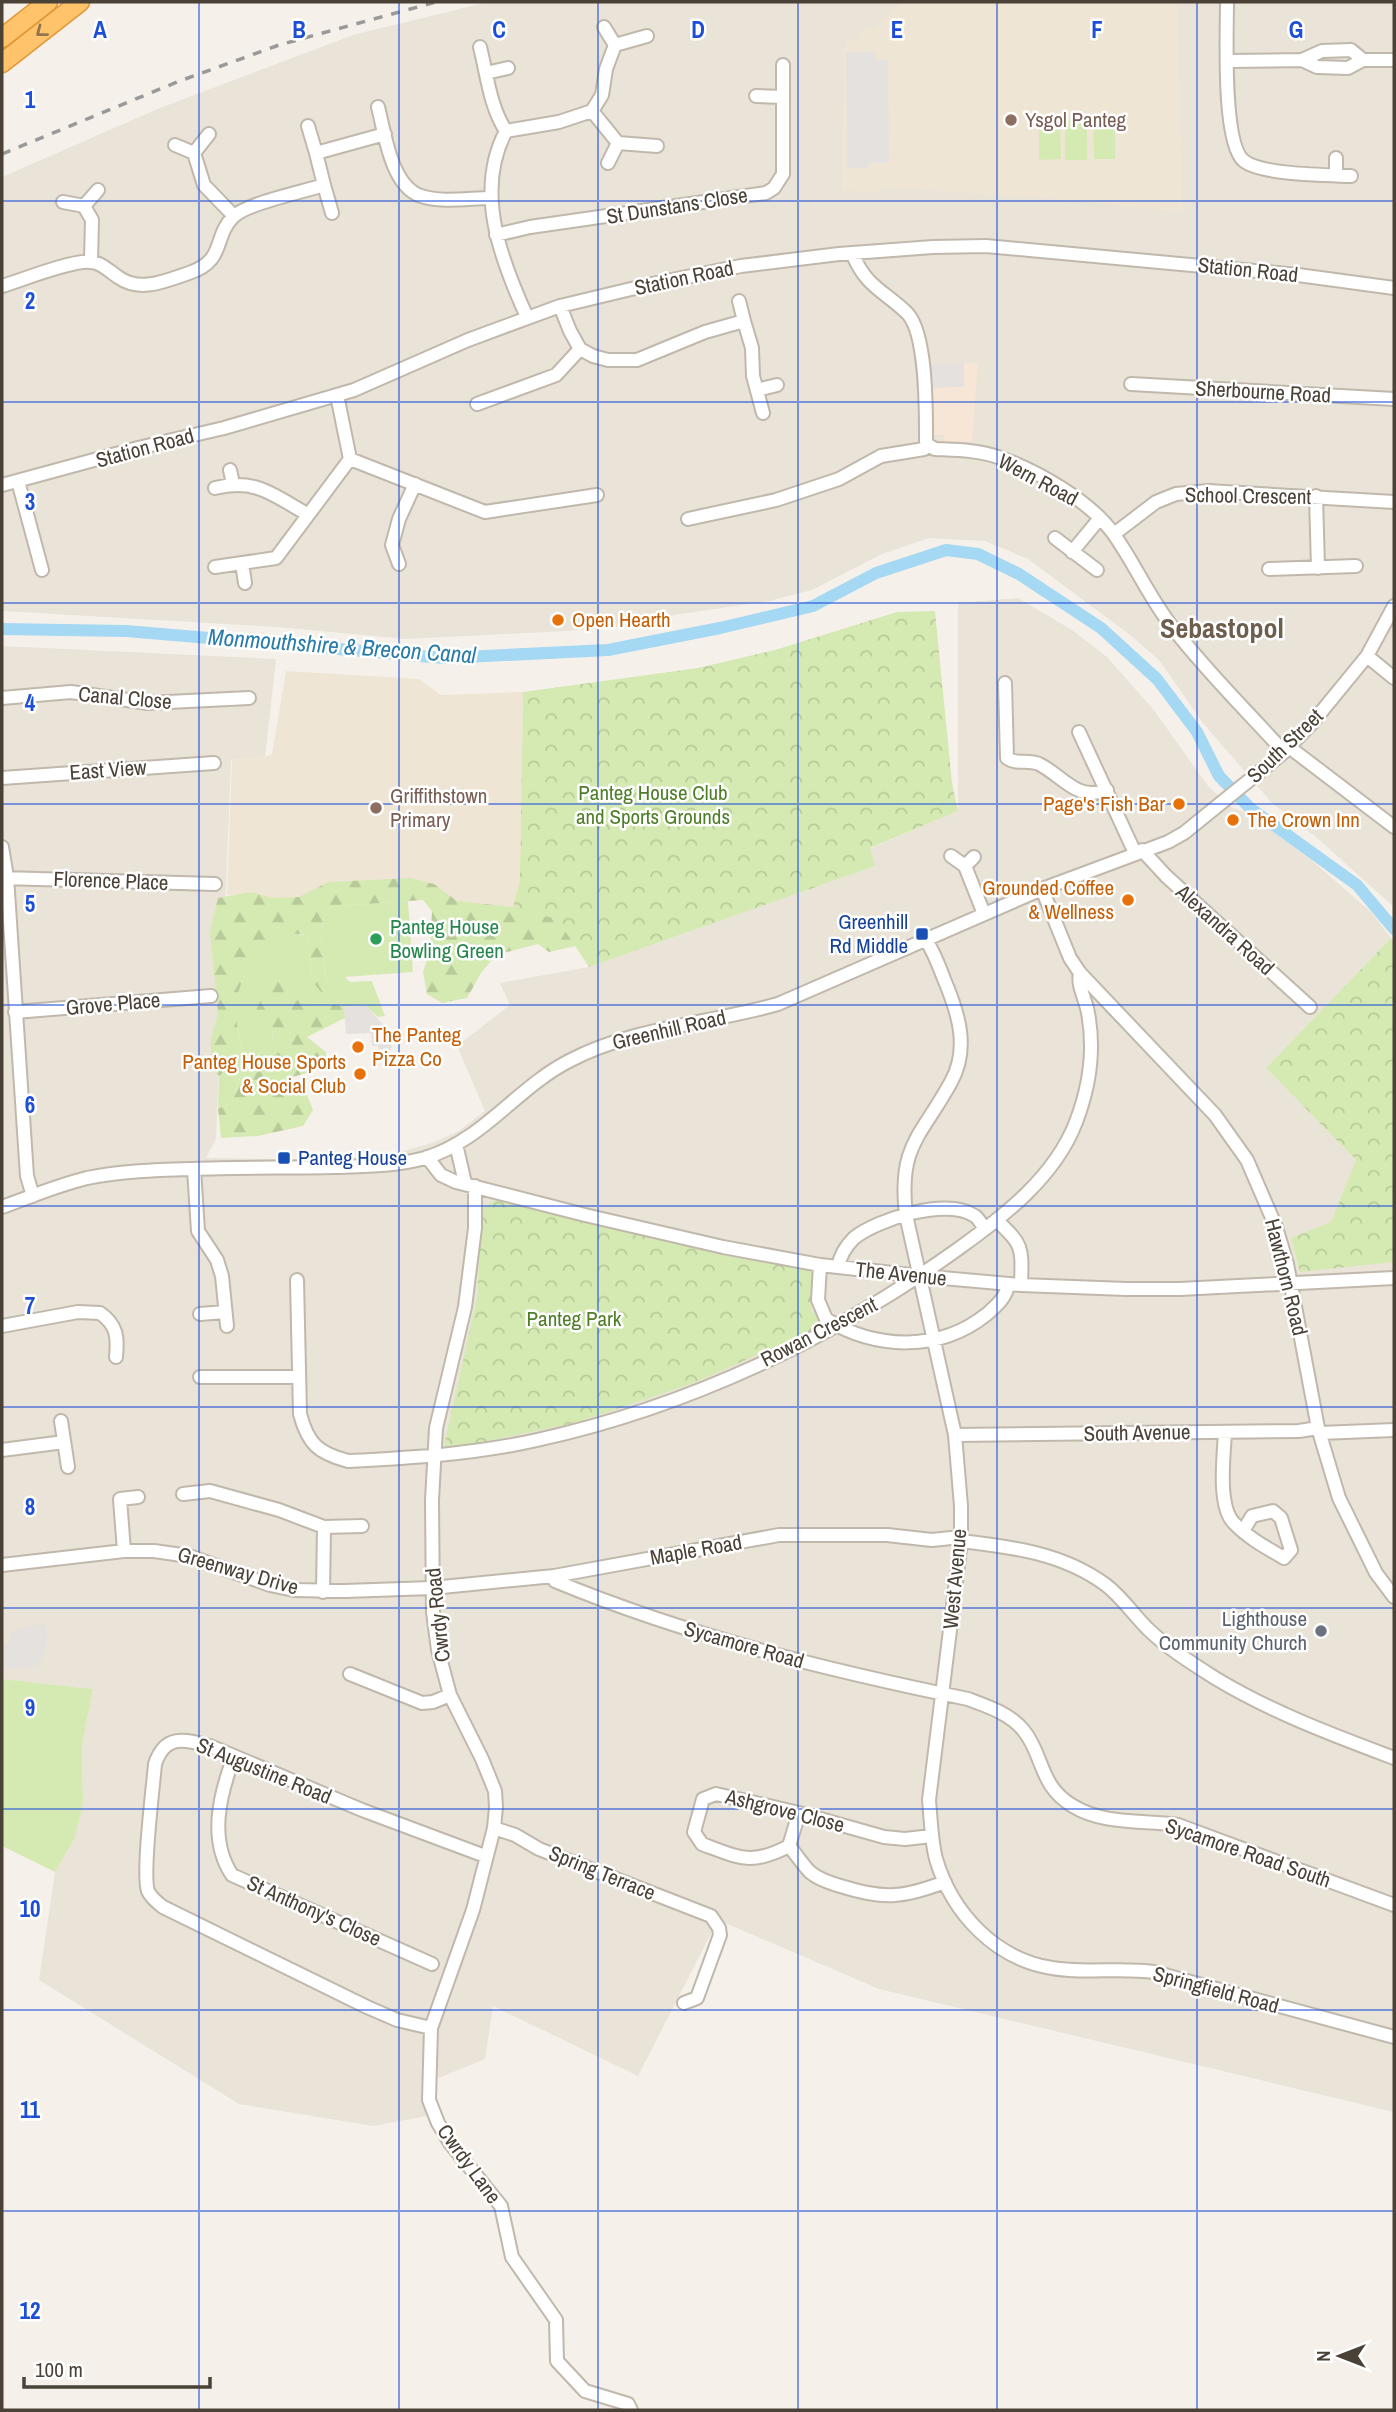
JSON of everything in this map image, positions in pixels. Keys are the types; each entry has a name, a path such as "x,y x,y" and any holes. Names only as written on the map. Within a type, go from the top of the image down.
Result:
{"highway":[{"path":"2,38 48,2"},
{"path":"2,63 80,2"}],"street":[{"path":"1227,2 1230,131 1236,152 1256,167 1304,174 1351,176"},
{"path":"604,27 615,45"},
{"path":"615,45 647,36"},
{"path":"506,131 559,122 592,111 602,95 606,69 615,45"},
{"path":"480,47 499,120 506,131"},
{"path":"1228,61 1302,60 1322,51 1351,50 1363,60 1394,60"},
{"name":"St Dunstans Close","path":"496,235 530,227 766,192 774,188 783,174 783,65"},
{"path":"486,74 508,68"},
{"path":"756,96 782,97"},
{"path":"378,107 398,178 408,190 420,196 434,198 491,198"},
{"path":"592,111 618,142 656,146"},
{"path":"309,126 332,214"},
{"path":"506,131 494,163 491,198 496,235 506,268 527,317"},
{"path":"194,153 209,134"},
{"path":"316,153 385,134"},
{"path":"608,163 618,142"},
{"path":"175,145 194,153 204,185 234,216"},
{"path":"1336,158 1336,175"},
{"path":"2,286 91,261 103,265 126,283 137,285 151,285 193,272 206,265 215,255 225,228 234,216 246,208 324,185"},
{"path":"84,206 98,190"},
{"path":"63,202 84,206 92,220 91,261"},
{"name":"Station Road","path":"2,485 224,428 354,390 468,340 561,306 741,266 933,247 998,247 1297,275 1394,288"},
{"path":"852,253 869,284 909,315 918,336 923,366 928,445"},
{"path":"739,301 752,348 753,376 764,413"},
{"path":"561,306 580,349 608,360 637,359 705,331 744,321"},
{"path":"477,404 556,375 580,349"},
{"name":"Sherbourne Road","path":"1131,384 1394,399"},
{"path":"757,390 777,385"},
{"path":"215,567 276,558 350,459 337,395"},
{"name":"Wern Road","path":"688,519 776,500 839,479 881,456 924,449 928,445 935,449 978,452 998,457 1065,491 1100,518 1114,534 1171,626 1195,656 1286,750 1394,827"},
{"path":"350,459 485,512 597,495"},
{"path":"230,470 233,484"},
{"path":"18,481 42,570"},
{"path":"215,488 233,484 258,486 307,514"},
{"path":"399,564 386,546 415,484"},
{"name":"School Crescent","path":"1114,534 1156,502 1176,494 1208,491 1394,502"},
{"path":"1316,496 1318,568"},
{"path":"1072,552 1100,518"},
{"path":"1055,538 1097,570"},
{"path":"242,563 246,583"},
{"path":"1269,569 1356,566"},
{"name":"South Street","path":"1138,852 1168,842 1184,833 1286,750 1313,722 1367,656 1394,606"},
{"path":"1367,656 1394,678"},
{"path":"1005,683 1007,758 1014,762 1039,764 1072,788 1088,794 1107,790"},
{"name":"Canal Close","path":"2,698 71,692 148,702 249,698"},
{"name":"Alexandra Road","path":"1079,732 1138,852 1310,1007"},
{"name":"East View","path":"2,778 214,763"},
{"path":"2,848 10,1006 27,1176 33,1196"},
{"name":"Greenhill Road","path":"2,1207 90,1178 194,1169 362,1166 427,1157 456,1144 536,1082 566,1062 592,1050 621,1038 742,1014 778,1004 1042,889 1138,852"},
{"path":"951,856 969,862 984,914"},
{"name":"Florence Place","path":"4,877 215,884"},
{"name":"Hawthorn Road","path":"1042,889 1070,958 1080,973 1215,1115 1247,1160 1276,1227 1287,1264 1319,1431 1339,1498 1376,1573 1393,1594"},
{"name":"West Avenue","path":"926,940 953,999 960,1021 961,1037 953,1080 910,1149 905,1181 906,1215 955,1435 961,1506 961,1539 929,1800 936,1859 945,1882"},
{"name":"Rowan Crescent","path":"297,1280 300,1414 305,1432 312,1443 324,1452 348,1461 434,1457 535,1441 638,1411 755,1365 838,1326 920,1276 985,1229 1027,1193 1049,1168 1075,1124 1089,1075 1091,1057 1088,1012 1078,981 1080,973"},
{"name":"Grove Place","path":"10,1006 211,996"},
{"name":"Cwrdy Road","path":"431,2028 473,1910 494,1828 495,1791 450,1695 438,1650 432,1588 434,1457 440,1408 465,1307 475,1228 470,1184 456,1144"},
{"name":"The Avenue","path":"427,1157 441,1175 470,1184 585,1215 723,1247 820,1265 1015,1285 1082,1289 1180,1289 1394,1278"},
{"path":"194,1169 198,1231 217,1260 222,1276 227,1326"},
{"path":"838,1267 841,1255 853,1239 888,1220 906,1215 935,1209 960,1211 976,1216 985,1229"},
{"path":"820,1265 818,1300 826,1319 876,1340 892,1343 935,1339 956,1333 981,1319 999,1304 1008,1290 1015,1285 1019,1245 1012,1233 996,1220"},
{"path":"2,1326 78,1312 100,1313 114,1326 118,1339 116,1356"},
{"path":"200,1314 225,1312"},
{"path":"200,1377 299,1377"},
{"path":"61,1421 68,1467"},
{"name":"South Avenue","path":"955,1435 1394,1430"},
{"path":"1225,1432 1224,1499 1232,1522 1243,1531 1284,1558 1291,1550 1281,1518 1273,1511 1252,1516 1243,1531"},
{"path":"2,1450 64,1442"},
{"path":"183,1494 210,1485 324,1527 362,1526"},
{"path":"124,1551 120,1499 138,1497"},
{"path":"323,1592 324,1527"},
{"name":"Maple Road","path":"432,1588 554,1576 779,1535 887,1535 932,1540 961,1539 1020,1547 1085,1572 1108,1587 1150,1632 1216,1678 1301,1723 1394,1758"},
{"name":"Greenway Drive","path":"2,1565 124,1551 154,1551 189,1556 270,1585 294,1590 323,1592 432,1588"},
{"name":"Sycamore Road","path":"554,1576 555,1581 587,1595 701,1634 848,1674 943,1694"},
{"path":"350,1674 422,1703 450,1695"},
{"name":"Sycamore Road South","path":"943,1694 985,1705 1013,1720 1025,1732 1050,1786 1074,1807 1101,1819 1178,1825 1394,1905"},
{"name":"St Augustine Road","path":"431,2028 397,2021 186,1919 154,1899 148,1891 146,1871 155,1764 159,1751 178,1740 210,1745 362,1810 485,1856"},
{"name":"St Anthony's Close","path":"234,1756 223,1787 219,1811 220,1851 232,1875 432,1964"},
{"name":"Ashgrove Close","path":"932,1836 905,1839 884,1837 799,1813 716,1794 703,1800 694,1832 702,1844 750,1859 770,1856 789,1846 811,1873 827,1882 870,1895 895,1897 913,1894 945,1882"},
{"path":"789,1846 799,1813"},
{"name":"Spring Terrace","path":"494,1828 711,1916 720,1935 697,1998 684,2003"},
{"name":"Springfield Road","path":"945,1882 963,1915 981,1933 1001,1949 1026,1961 1073,1971 1134,1969 1154,1972 1394,2037"},
{"name":"Cwrdy Lane","path":"431,2028 429,2100 450,2143 501,2206 512,2257 556,2320 557,2361 584,2391 628,2404 631,2410"}],"shaded area":[{"path":"488,2 1394,2 1394,907 1316,837 1272,803 1203,723 1159,660 1129,634 1028,559 985,541 929,538 882,554 812,590 769,601 674,615 651,624 566,631 406,639 277,627 2,611 2,177 160,108 353,35"},
{"name":"Ysgol Panteg","path":"902,2 1177,2 1183,212 1052,199 882,187 881,193 842,190 843,52 847,41 859,40 865,29 873,29"},
{"path":"846,52 875,52 876,60 888,60 889,163 868,163 868,168 847,168"},
{"path":"964,363 964,387 932,388 931,364"},
{"path":"978,363 972,442 944,441 944,435 933,435 931,364"},
{"path":"1018,598 1072,630 1107,657 1153,709 1208,786 1231,807 1245,812 1310,859 1372,913 1391,938 1266,1068 1356,1160 1331,1222 1291,1238 1300,1271 1394,1262 1394,2112 879,1989 718,1920 638,2076 493,2006 485,2059 431,2081 438,2114 373,2126 239,2104 39,1980 55,1872 75,1838 83,1803 82,1745 93,1689 2,1679 2,646 276,659 265,757 231,760 216,1139 206,1158 333,1160 385,1156 432,1143 459,1131 485,1111 457,1046 510,1005 500,983 589,967 875,866 869,849 958,811 958,603"},
{"name":"Griffithstown Primary","path":"286,671 419,679 441,695 523,692 520,912 438,912 427,891 321,903 227,895 232,760 272,754"},
{"path":"366,1005 386,1028 392,1047 390,1050 379,1051 378,1046 372,1046 371,1033 346,1034 344,1007"},
{"path":"46,1624 47,1642 42,1660 32,1668 2,1669 2,1646 10,1644 9,1632 17,1631 17,1628"}],"green space":[{"path":"1115,117 1115,159 1094,159 1093,118"},
{"path":"1039,118 1060,118 1061,159 1039,160"},
{"path":"1087,118 1087,160 1065,160 1065,119"},
{"name":"Panteg House Club and Sports Grounds","path":"935,611 952,783 958,811 870,848 875,866 589,967 557,919 513,908 520,881 523,692 698,668 775,650 897,612"},
{"path":"521,856 585,944 549,952 538,944 496,955 481,973 467,998 442,1003 427,994 423,972 430,951 432,911 423,900 326,909 322,937 327,984 322,993 312,981 308,935 288,933 281,925 270,931 270,958 245,972 237,996 237,1025 241,1049 233,1064 219,1076 211,1066 211,1039 218,1013 210,932 218,898 251,892 272,898 299,897 328,882 411,878 434,884 457,901 513,907 520,881"},
{"path":"408,901 413,972 345,977 350,982 372,981 385,1016 378,1017 365,1005 303,1005 273,1028 272,1042 243,1069 232,1102 218,1109 219,1076 233,1064 241,1049 237,1025 237,995 245,972 270,958 270,931 282,924 300,935 308,935 312,980 327,984 322,937 326,909"},
{"path":"1391,938 1394,943 1394,1262 1300,1272 1291,1238 1331,1222 1356,1160 1266,1068"},
{"path":"291,979 303,1005 326,1003 344,1007 345,1018 307,1037 326,1052 326,1068 292,1077 290,1090 307,1095 313,1110 303,1126 258,1136 221,1138 218,1109 232,1102 243,1069 272,1042 273,1028 255,1013 261,999 274,982"},
{"name":"Panteg Park","path":"497,1199 725,1255 812,1270 811,1310 825,1325 694,1383 575,1423 462,1446 444,1446 477,1298 482,1208"},
{"path":"2,1679 93,1689 82,1745 83,1803 75,1838 55,1872 2,1846"}],"waterway":[{"name":"Monmouthshire & Brecon Canal","path":"2,629 126,631 444,658 608,650 813,606 876,573 946,550 978,554 1019,574 1101,628 1157,679 1197,732 1219,776 1250,808 1357,885 1394,929"}],"railway":[{"path":"2,154 177,82 279,45 436,2"}],"place":[{"name":"Ysgol Panteg","path":"1011,120"},
{"name":"Open Hearth","path":"558,620"},
{"name":"Page's Fish Bar","path":"1179,804"},
{"name":"Griffithstown Primary","path":"376,808"},
{"name":"The Crown Inn","path":"1233,820"},
{"name":"Grounded Coffee & Wellness","path":"1128,900"},
{"name":"Greenhill Rd Middle","path":"922,934"},
{"name":"Panteg House Bowling Green","path":"376,939"},
{"name":"The Panteg Pizza Co","path":"358,1047"},
{"name":"Panteg House Sports & Social Club","path":"360,1074"},
{"name":"Panteg House","path":"284,1158"},
{"name":"Lighthouse Community Church","path":"1321,1631"}],"district":[{"name":"Sebastopol","path":"1222,628"}]}
